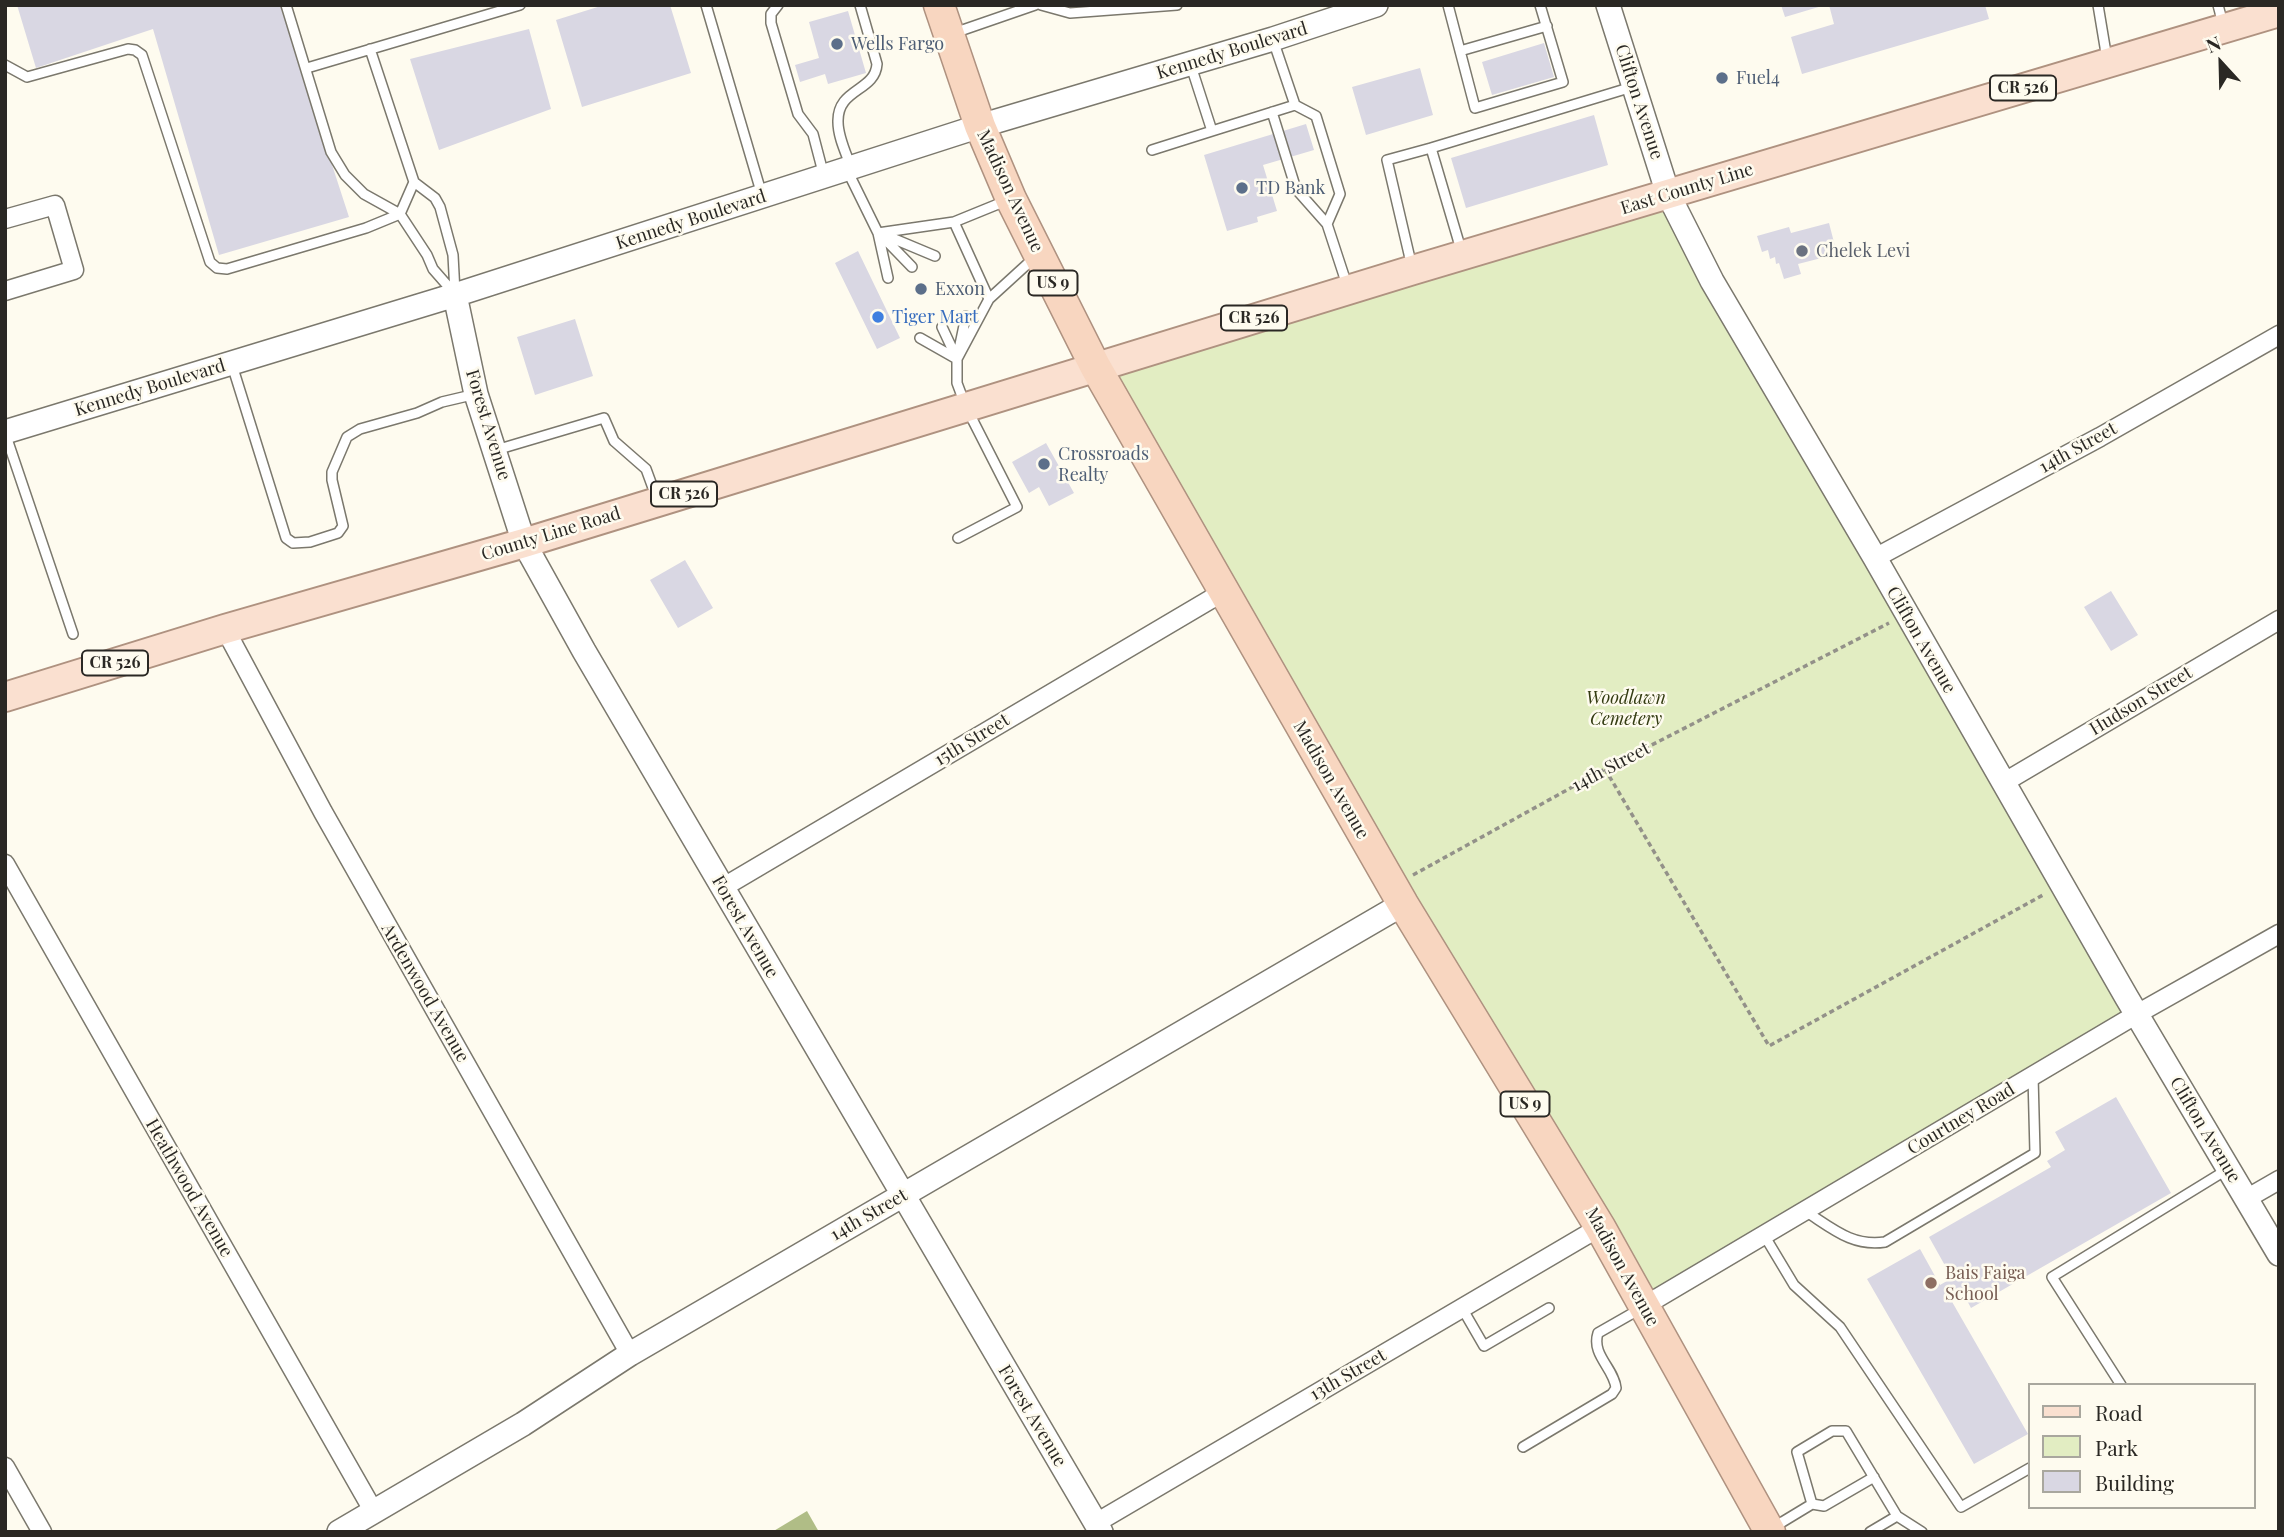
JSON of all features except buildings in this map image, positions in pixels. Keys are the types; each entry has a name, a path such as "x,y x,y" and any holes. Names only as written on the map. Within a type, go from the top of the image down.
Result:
{"highway":[{"name":"Madison Avenue","path":"939,5 979,126 1011,199 1095,366 1398,895 1600,1227 1770,1531"}],"main road":[{"name":"East County Line","path":"1095,366 2108,63 2221,17 2279,12"},
{"name":"County Line Road","path":"5,697 225,629 524,543 1095,366"}],"street":[{"name":"Kennedy Boulevard","path":"5,432 455,295 763,197 848,167 1273,39 1376,5"},
{"name":"Clifton Avenue","path":"1608,5 1668,194 1712,281 2279,1254"},
{"path":"5,219 55,205 74,270 5,291"},
{"name":"Forest Avenue","path":"455,295 475,394 524,543 722,888 1098,1527"},
{"name":"14th Street","path":"1875,558 2100,437 2279,335"},
{"name":"15th Street","path":"722,888 1223,592"},
{"name":"Hudson Street","path":"2003,783 2279,620"},
{"name":"Ardenwood Avenue","path":"225,629 323,812 630,1354"},
{"name":"Heathwood Avenue","path":"5,864 374,1512"},
{"name":"14th Street","path":"339,1532 523,1424 630,1354 902,1196 1398,895"},
{"name":"Courtney Road","path":"1644,1306 2137,1014 2279,934"},
{"path":"2246,1199 2279,1180"},
{"name":"13th Street","path":"1098,1527 1600,1227"},
{"path":"5,1466 42,1532"}],"lane":[{"path":"286,5 331,152 345,175 363,194 400,214 433,269 455,295"},
{"path":"307,68 520,5"},
{"path":"706,5 763,197"},
{"path":"778,5 771,14 771,23 798,114 813,134 824,176"},
{"path":"860,5 877,64 876,72 872,80 846,97 839,112 838,123 848,167 878,233 888,278"},
{"path":"948,35 1035,5"},
{"path":"1041,5 1070,13 1112,8 1177,6"},
{"path":"1448,5 1475,108 1563,82 1540,5"},
{"path":"2098,5 2108,63"},
{"path":"1460,51 1546,26"},
{"path":"1273,39 1295,105 1316,116 1340,194 1327,224"},
{"path":"5,65 27,77 128,48 142,55 210,262 217,268 227,269 400,214 414,182"},
{"path":"370,49 414,182 435,198 439,207 453,255 455,295"},
{"path":"1191,64 1212,131"},
{"path":"1413,270 1387,160 1634,87"},
{"path":"1152,150 1295,105"},
{"path":"1272,112 1296,189 1327,224 1348,289"},
{"path":"1432,148 1463,255"},
{"path":"878,233 954,222 1011,199"},
{"path":"954,222 989,299"},
{"path":"878,233 935,256"},
{"path":"878,233 912,267"},
{"path":"957,359 989,299 1038,253"},
{"path":"958,538 1017,507 966,407 957,383 957,359 966,316"},
{"path":"942,327 957,359"},
{"path":"920,338 957,359"},
{"path":"232,363 286,538 292,542 310,542 338,533 343,526 332,472 347,437 360,429 475,394"},
{"path":"494,451 604,418 614,441 646,468 658,502"},
{"path":"5,432 73,634"},
{"path":"1805,1211 1855,1242 1870,1245 1885,1242 1943,1208 2035,1153 2033,1076"},
{"path":"2119,1383 2052,1277 2228,1169"},
{"path":"1763,1236 1794,1285 1840,1327 1961,1507 2028,1469"},
{"path":"1523,1447 1612,1394 1616,1388 1615,1382 1598,1352 1598,1334 1644,1306"},
{"path":"1462,1308 1484,1346 1549,1308"},
{"path":"1812,1504 1797,1452 1832,1431 1846,1431 1897,1516 1922,1532"},
{"path":"1770,1531 1812,1504 1824,1506 1874,1477"},
{"path":"1870,1532 1897,1516"}],"path":[{"name":"14th Street","path":"1398,895 1605,769 1906,614"},
{"path":"1605,769 1769,1046 2062,885"}],"green space":[{"name":"Woodlawn Cemetery","path":"1668,194 2137,1014 1644,1306 1095,366"},
{"path":"807,1511 819,1532 772,1532"}],"place":[{"name":"Wells Fargo","path":"837,44"},
{"name":"Fuel4","path":"1722,78"},
{"name":"TD Bank","path":"1242,188"},
{"name":"Chelek Levi","path":"1802,251"},
{"name":"Exxon","path":"921,289"},
{"name":"Tiger Mart","path":"878,317"},
{"name":"Crossroads Realty","path":"1044,464"},
{"name":"Bais Faiga School","path":"1931,1283"}]}
